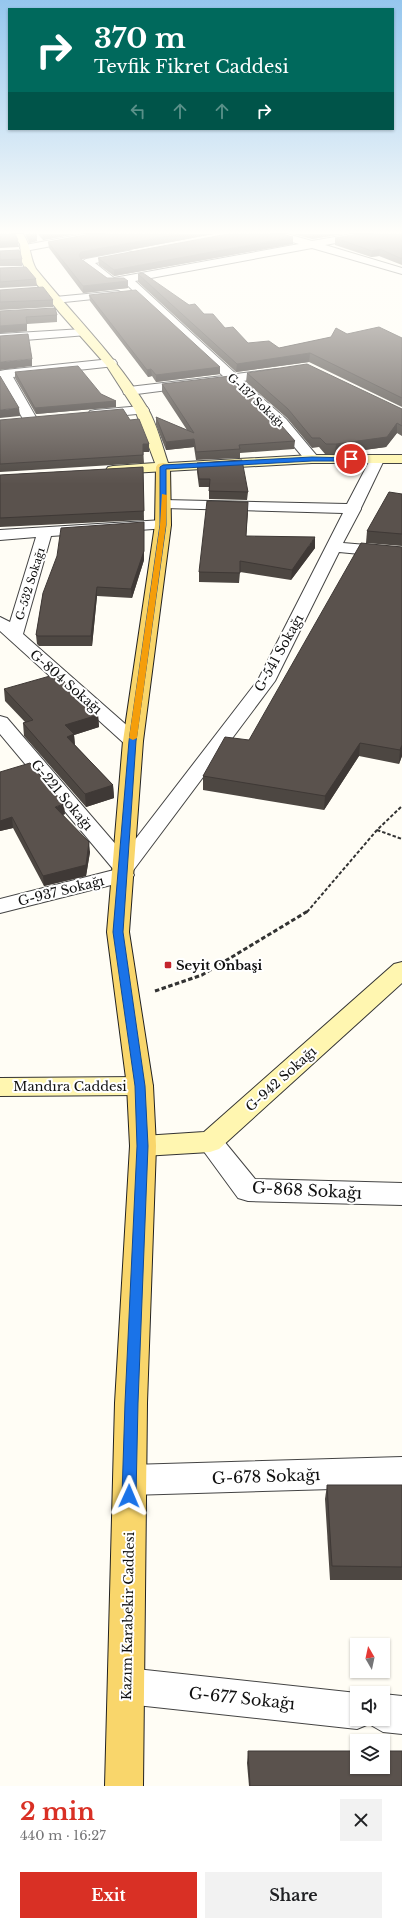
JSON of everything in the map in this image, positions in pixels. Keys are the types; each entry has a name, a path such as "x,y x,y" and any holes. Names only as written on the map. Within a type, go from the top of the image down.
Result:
{"main road":[{"path":"69,317 111,362 142,410 163,467"},
{"path":"98,471 312,459 377,460 402,458"},
{"name":"Kazım Karabekir Caddesi","path":"124,1786 127,1686 131,1395 143,1146 140,1086 118,932 132,741 163,514 163,467"},
{"name":"G-942 Sokağı","path":"210,1142 402,970"},
{"name":"Mandıra Caddesi","path":"0,1087 140,1086"},
{"path":"143,1146 210,1142"}],"street":[{"name":"G-137 Sokağı","path":"168,317 281,422 312,459"},
{"path":"0,338 83,333"},
{"path":"30,419 2,375 111,362"},
{"path":"129,391 288,371"},
{"path":"82,415 142,410"},
{"path":"15,421 45,418"},
{"name":"G-541 Sokağı","path":"123,871 266,681 354,509 377,460"},
{"path":"0,534 45,532 163,514 354,509"},
{"name":"G-532 Sokağı","path":"14,636 45,532"},
{"path":"334,547 402,554"},
{"name":"G-804 Sokağı","path":"0,622 132,741"},
{"name":"G-221 Sokağı","path":"0,722 123,871"},
{"name":"G-937 Sokağı","path":"0,906 123,871"},
{"name":"G-868 Sokağı","path":"210,1142 248,1190 402,1194"},
{"name":"G-678 Sokağı","path":"130,1480 402,1472"},
{"name":"G-677 Sokağı","path":"127,1686 350,1709"},
{"path":"390,1714 402,1715"}],"path":[{"path":"128,1001 202,974 306,913 377,830 402,806"},
{"path":"377,830 402,839"}],"building":[{"path":"0,317 26,317 27,324 0,326"},
{"path":"106,317 166,317 220,367 156,375 151,369 147,370"},
{"path":"186,317 216,317 225,328 233,327 248,343 269,341 279,348 331,337 336,328 347,334 379,327 402,338 402,398 310,353 237,364"},
{"path":"28,334 32,359 0,362 0,336"},
{"path":"307,364 402,409 402,426 397,423 387,437 326,444 320,438 312,438 288,409 247,373"},
{"path":"78,366 101,394 116,401 35,408 15,372"},
{"path":"0,376 19,408 0,410"},
{"path":"230,376 275,418 295,441 239,445 240,449 196,452 194,439 166,442 156,417 194,433 162,384"},
{"path":"123,409 130,420 139,419 149,444 143,444 143,455 0,464 0,420"},
{"path":"242,460 248,492 209,491 210,479 199,479 197,463"},
{"path":"143,467 144,511 0,518 0,475"},
{"path":"389,492 402,494 402,534 367,531"},
{"path":"207,501 248,502 246,536 315,537 292,570 240,561 240,573 199,572"},
{"path":"144,522 144,551 131,589 97,587 91,636 36,635 43,593 57,556 61,528"},
{"path":"361,543 402,547 402,745 400,750 360,743 325,796 203,776 225,737 249,740"},
{"path":"57,674 98,715 65,725 74,734 67,737 113,785 85,794 23,723 33,720 4,689"},
{"path":"30,763 64,804 55,807 89,842 86,865 43,876 12,817 0,821 0,772"},
{"path":"327,1485 402,1485 402,1567 332,1566"},
{"path":"248,1751 350,1751 350,1774 390,1774 390,1751 402,1751 402,1786 250,1786"}],"slow traffic":[{"path":"133,738 146,634 163,525 164,495"}],"place":[{"name":"Seyit Onbaşi","path":"168,965"}],"route":[{"path":"129,1496 131,1403 143,1146 140,1086 118,932 124,868 132,741 146,634 163,525 163,467 312,459 351,459"}]}
